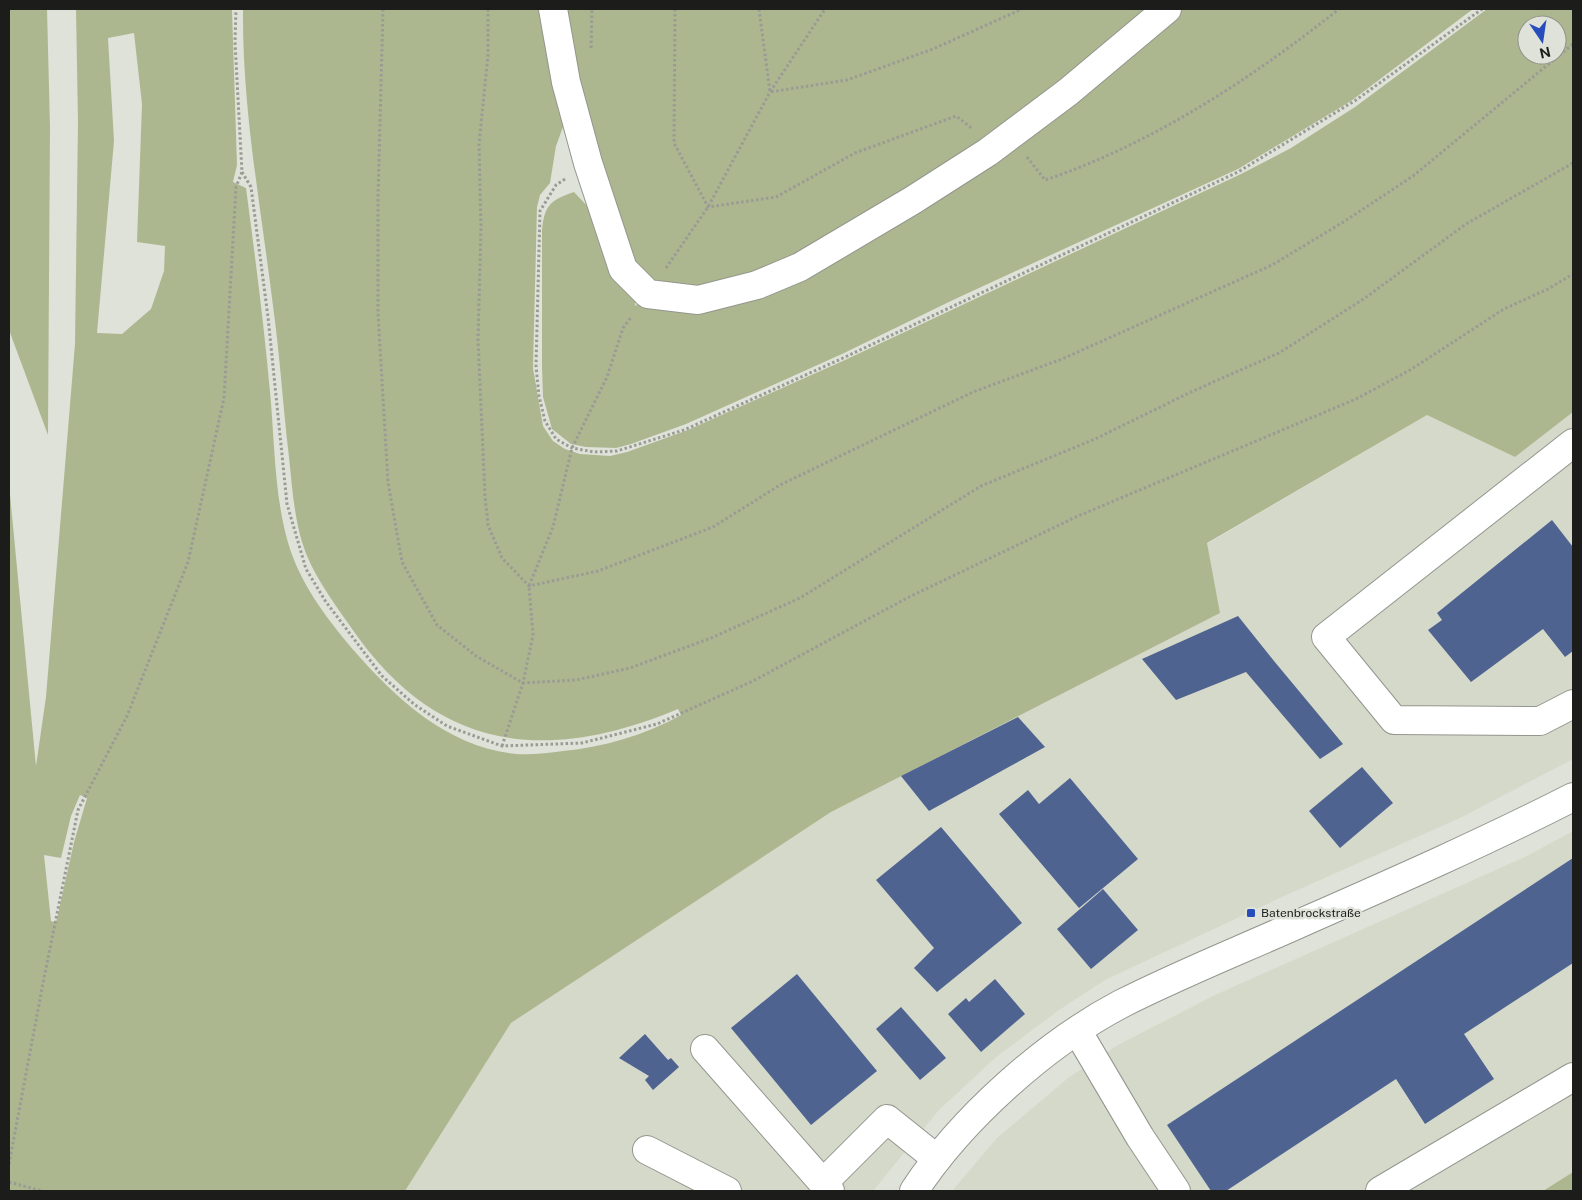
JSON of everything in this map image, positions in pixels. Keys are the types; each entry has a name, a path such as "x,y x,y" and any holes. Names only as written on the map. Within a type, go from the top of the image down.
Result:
{"street":[{"path":"553,9 566,82 588,163 623,268 648,294 698,300 757,285 800,267 837,246 988,152 1068,92 1167,9"},
{"path":"1573,443 1326,637 1394,720 1540,721 1573,704"},
{"path":"914,1191 937,1159 974,1118 1040,1056 1120,1005 1491,838 1573,797"},
{"path":"1078,1032 1140,1138 1176,1191"},
{"path":"705,1049 826,1187 887,1119 937,1159"},
{"path":"1380,1191 1573,1077"},
{"path":"647,1150 727,1191"}],"path":[{"path":"9,1164 78,810 127,716 188,562 224,398 236,188 242,172 235,42 236,9"},
{"path":"383,9 378,198 378,313 388,482 402,562 437,625 476,656 523,683 576,680 630,668 711,638 800,598 981,486 1095,440 1193,391 1279,353 1365,298 1466,224 1573,164"},
{"path":"488,9 488,55 479,144 478,340 485,496 488,524 502,558 529,586"},
{"path":"675,9 674,143 708,207"},
{"path":"759,9 770,92"},
{"path":"502,746 523,683 533,635 529,586 553,527 572,448 607,377 623,328 708,207 770,92 825,9"},
{"path":"770,92 847,80 933,49 1022,9"},
{"path":"1010,134 1045,180 1085,167 1180,119 1289,49 1339,9"},
{"path":"588,163 556,185 540,211 536,366 539,396 545,421 556,439 572,448 594,452 617,451 684,430 843,358 1238,172 1356,100 1482,9"},
{"path":"529,586 598,571 713,527 780,485 973,392 1062,359 1272,265 1345,221 1413,176 1573,44"},
{"path":"708,207 776,197 855,153 956,116 982,135 988,152"},
{"path":"242,172 250,187 256,224 268,317 287,504 306,568 326,602 382,676 415,706 447,726 502,746 582,743 656,724 753,681 909,597 1078,516 1356,399 1410,370 1504,308 1548,288 1573,274"},
{"path":"9,1182 42,1191"}],"shaded area":[{"path":"1573,412 1573,759 1460,818 1284,896 1105,980 1059,1010 995,1058 939,1110 873,1191 405,1191 511,1023 831,812 1220,613 1207,544 1427,415 1515,457"},
{"path":"1573,831 1573,1172 1543,1191 952,1191 997,1138 1068,1078 1118,1045 1215,995 1527,856"}],"green space":[{"path":"9,9 47,9 50,127 48,435 9,330"},
{"path":"76,9 232,9 237,165 233,182 246,188 265,341 278,491 290,549 302,577 327,617 373,672 408,705 448,732 492,750 516,754 578,749 609,743 639,734 681,715 678,709 629,727 582,737 538,740 496,735 456,722 418,700 383,668 350,626 323,586 311,564 302,542 294,500 275,325 249,121 243,9 547,9 567,116 556,146 550,183 540,195 537,207 533,368 543,426 553,441 565,449 580,454 610,456 627,452 688,430 845,360 1241,174 1291,148 1355,107 1487,9 1573,9 1573,412 1515,457 1427,415 1207,543 1220,613 831,812 511,1023 405,1191 9,1191 9,484 36,766 46,697 75,344 78,122","holes":["134,33 142,104 137,242 165,246 164,271 151,309 122,334 97,333 114,141 108,38","80,795 87,798 74,842 56,923 51,921 44,855 61,858 71,816"]},
{"path":"564,9 1155,9 1007,128 815,249 713,289 664,289 630,263 597,160"},
{"path":"1176,9 1473,9 1351,101 1238,169 953,300 842,354 686,424 616,448 586,447 571,444 552,429 543,397 542,231 544,215 554,201 574,192 591,210 636,299 635,306 641,301 760,290"},
{"path":"1573,1172 1573,1191 1543,1191"}],"building":[{"path":"1552,520 1573,547 1573,651 1565,657 1543,629 1471,682 1428,630 1442,620 1437,613"},
{"path":"1238,616 1343,744 1320,759 1246,672 1176,700 1142,659"},
{"path":"1018,717 1045,747 929,811 901,776"},
{"path":"1362,767 1393,803 1340,848 1309,811"},
{"path":"1070,778 1138,859 1079,908 999,814 1028,790 1039,804"},
{"path":"941,827 1022,923 937,992 914,968 934,948 876,880"},
{"path":"1573,858 1573,963 1464,1034 1494,1079 1425,1124 1396,1079 1226,1191 1211,1191 1167,1125"},
{"path":"1103,889 1138,930 1091,969 1057,929"},
{"path":"797,974 877,1071 811,1125 731,1028"},
{"path":"995,979 1025,1014 981,1052 948,1014 966,998 969,1002"},
{"path":"901,1007 946,1058 920,1080 876,1029"},
{"path":"645,1034 668,1060 671,1058 679,1067 653,1090 645,1080 649,1076 619,1058"}],"place":[{"name":"Batenbrockstraße","path":"1251,913"}]}
